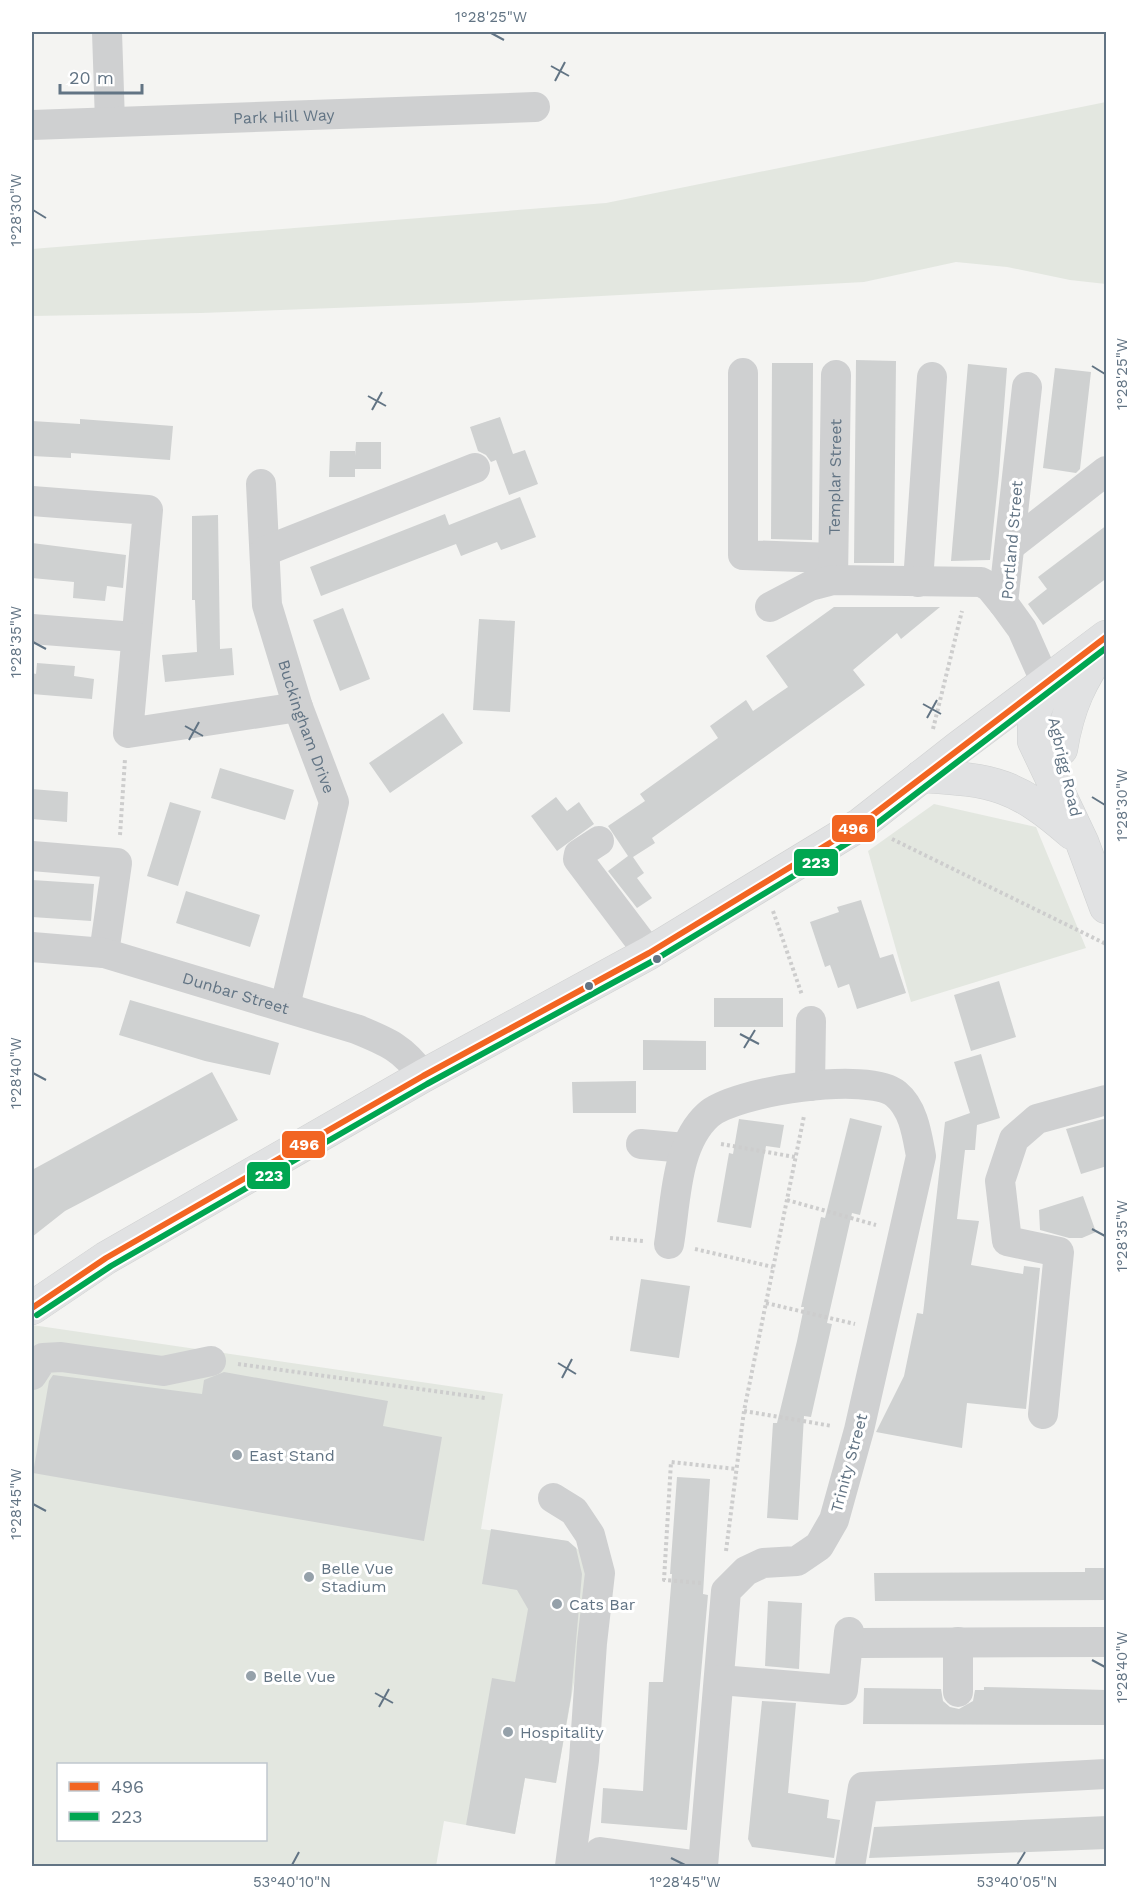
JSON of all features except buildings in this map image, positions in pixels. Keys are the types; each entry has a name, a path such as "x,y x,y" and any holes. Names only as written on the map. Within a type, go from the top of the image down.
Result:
{"main road":[{"path":"32,1308 106,1258 423,1076 649,953 861,824 1107,638"},
{"path":"1061,749 1065,724 1077,688 1107,644"},
{"name":"Agbrigg Road","path":"1047,684 1082,842"},
{"name":"Agbrigg Road","path":"1047,684 1034,713 1034,741 1082,842 1107,907"},
{"path":"922,776 975,779 1007,788 1032,800 1082,842"}],"street":[{"path":"107,32 110,122"},
{"name":"Park Hill Way","path":"32,125 535,107"},
{"path":"742,373 743,555 918,582 981,582 990,587 1003,603"},
{"name":"Templar Street","path":"833,569 836,375"},
{"path":"918,582 932,377"},
{"name":"Portland Street","path":"1027,387 1003,603 1022,629 1047,684"},
{"path":"265,551 475,468"},
{"path":"1010,546 1107,471"},
{"name":"Buckingham Drive","path":"261,484 267,605 298,707 334,802 285,1006"},
{"path":"32,501 147,510 128,733 298,707"},
{"path":"771,607 810,586 833,569"},
{"path":"32,629 135,637"},
{"path":"599,841 579,854 579,859 649,953"},
{"path":"32,856 117,863 104,953"},
{"name":"Dunbar Street","path":"32,947 104,953 285,1006 380,1039 408,1056 423,1076"},
{"path":"810,1086 811,1021"},
{"name":"Trinity Street","path":"669,1244 688,1143 707,1116 727,1103 761,1094 810,1086 881,1085 896,1094 905,1105 916,1126 921,1156 859,1430 834,1520 819,1546 796,1561 763,1563 746,1571 724,1588"},
{"path":"1043,1414 1059,1252 1007,1241 1000,1181 1014,1139 1037,1119 1107,1100"},
{"path":"641,1144 688,1143"},
{"path":"32,1375 43,1358 61,1357 163,1371 211,1361"},
{"path":"553,1498 574,1511 590,1535 600,1573 592,1643 584,1761 570,1866"},
{"path":"599,1859 701,1866 720,1680 724,1588"},
{"path":"720,1680 843,1689 855,1638 958,1642 1107,1642"},
{"path":"958,1642 958,1692"},
{"path":"850,1866 863,1787 1107,1774"}],"path":[{"path":"933,730 969,582"},
{"path":"117,863 128,733"},
{"path":"861,824 1107,944"},
{"path":"763,882 811,1021"},
{"path":"736,1469 671,1462 664,1580 724,1588 744,1411 810,1086"},
{"path":"688,1143 795,1157"},
{"path":"787,1200 904,1233"},
{"path":"708,1252 773,1267"},
{"path":"766,1302 881,1330"},
{"path":"211,1361 485,1398"},
{"path":"744,1411 859,1430"}],"shaded area":[{"path":"1106,102 1106,284 1070,280 1007,267 956,262 864,282 468,303 201,313 32,316 32,249 606,203"},
{"path":"934,804 1036,827 1086,948 911,1002 868,851"},
{"name":"Belle Vue Stadium","path":"32,1325 503,1394 481,1529 568,1541 583,1554 589,1599 556,1783 525,1778 515,1834 444,1821 436,1866 32,1866"}],"transit line":[{"name":"496","path":"32,1308 106,1258 423,1076 649,953 861,824 1106,637"},
{"name":"223","path":"37,1315 111,1266 427,1084 653,961 866,832 1106,648"}],"place":[{"name":"East Stand","path":"237,1455"},
{"name":"Belle Vue Stadium","path":"309,1577"},
{"name":"Cats Bar","path":"557,1604"},
{"name":"Belle Vue","path":"251,1676"},
{"name":"Hospitality","path":"508,1732"}]}
